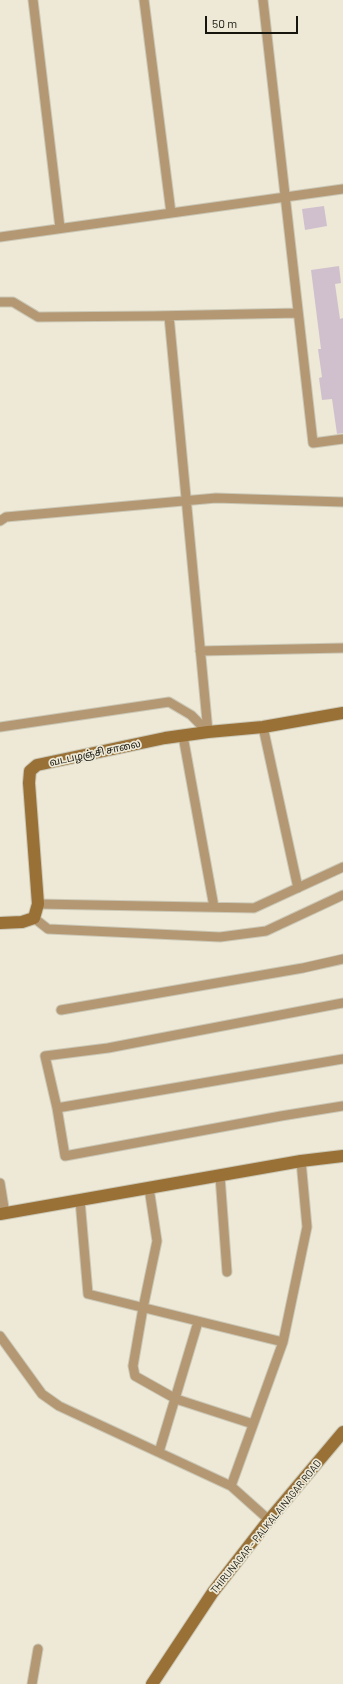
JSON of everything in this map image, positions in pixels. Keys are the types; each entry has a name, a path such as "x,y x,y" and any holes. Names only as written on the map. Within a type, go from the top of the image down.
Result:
{"street":[{"path":"33,0 60,228"},
{"path":"144,0 171,212"},
{"path":"263,0 313,443 343,439"},
{"path":"0,237 343,189"},
{"path":"0,302 13,302 38,317 169,316 298,312"},
{"path":"169,316 208,732"},
{"path":"0,522 6,517 216,498 343,502"},
{"path":"200,651 343,648"},
{"path":"0,727 169,702 191,716 208,732"},
{"name":"வடபழஞ்சி சாலை","path":"34,918 38,904 29,783 30,772 37,765 183,736 263,727 343,714"},
{"path":"263,727 298,888"},
{"path":"183,736 214,907"},
{"path":"38,904 254,908 343,868"},
{"path":"0,923 22,922 34,918 48,929 220,937 266,932 343,895"},
{"path":"61,1010 303,968 343,958"},
{"path":"343,1003 108,1048 45,1056 57,1108 65,1156 343,1106"},
{"path":"57,1108 343,1058"},
{"path":"0,1183 2,1214 301,1161 343,1156"},
{"path":"231,1486 283,1342 307,1227 301,1161"},
{"path":"220,1176 227,1272"},
{"path":"149,1188 157,1241 133,1366 135,1376 176,1399 253,1424"},
{"path":"80,1200 88,1294 283,1342"},
{"path":"159,1452 198,1322"},
{"path":"0,1336 42,1394 59,1406 231,1486 268,1520"},
{"name":"THIRUNAGAR - PALKALAINAGAR ROAD","path":"152,1684 214,1592 268,1520 343,1432"},
{"path":"32,1684 38,1649"}],"building":[{"path":"324,206 327,226 305,230 302,209"},
{"path":"339,266 341,283 335,284 340,319 343,318 343,433 337,434 332,399 322,400 319,378 322,377 318,349 321,349 311,270"}]}
